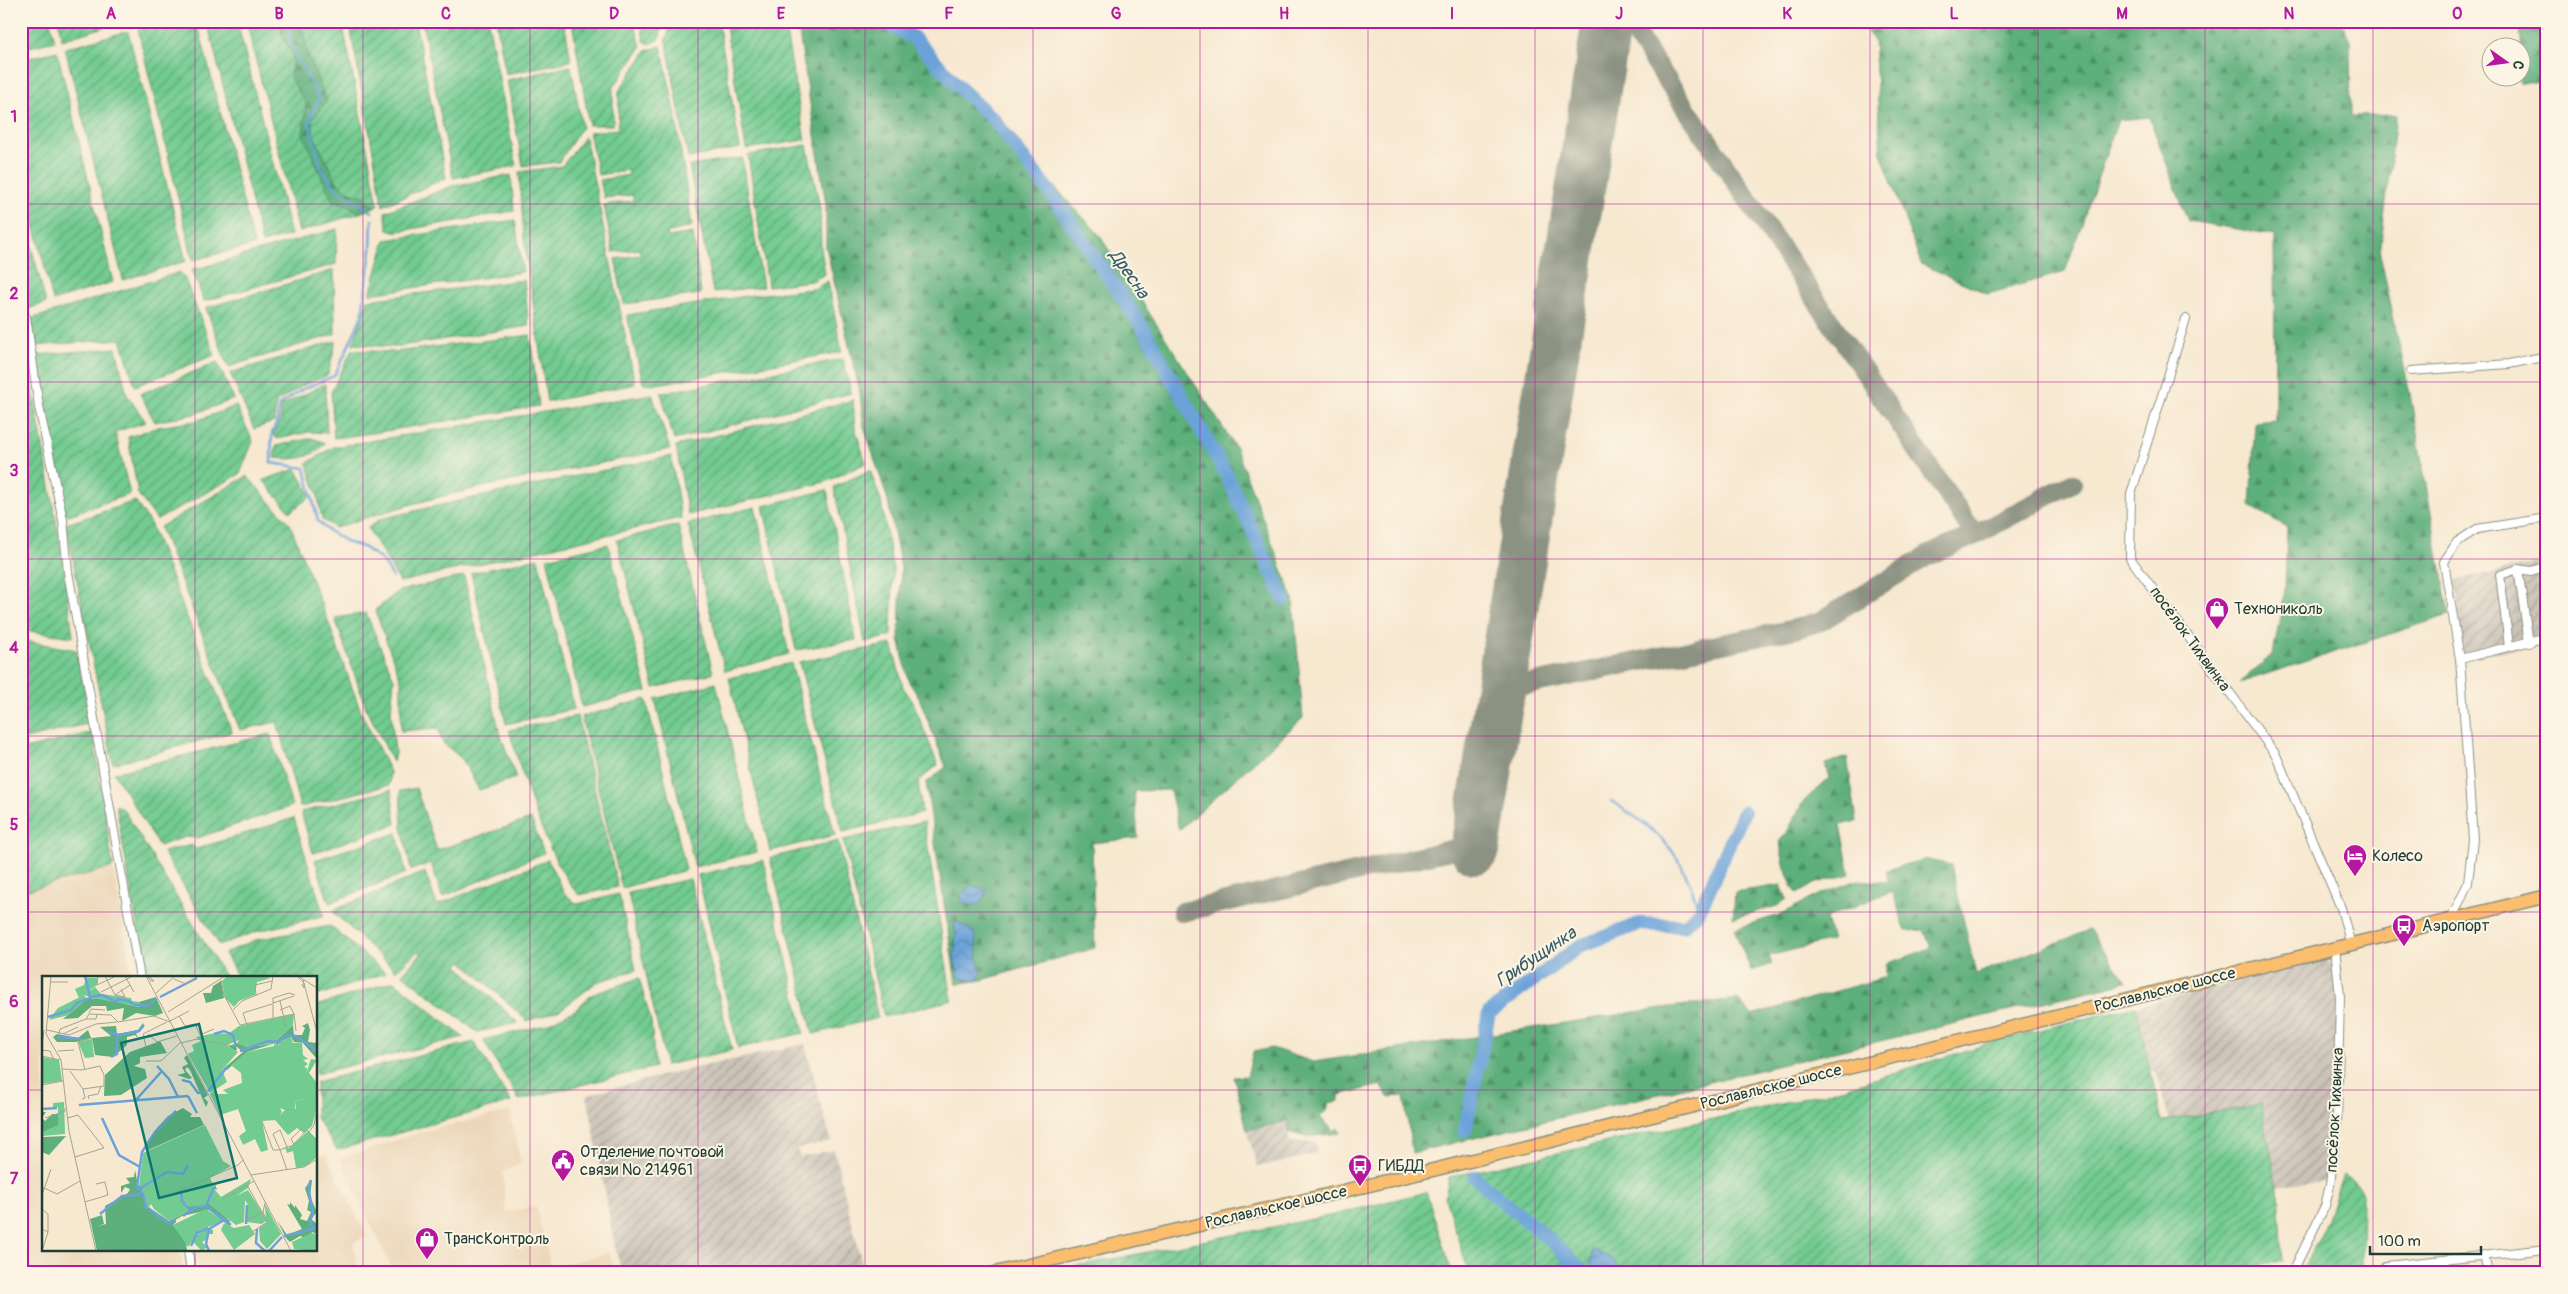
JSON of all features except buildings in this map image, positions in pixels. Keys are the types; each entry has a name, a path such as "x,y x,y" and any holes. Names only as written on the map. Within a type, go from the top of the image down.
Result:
{"main road":[{"name":"Рославльское шоссе","path":"995,1273 1433,1170 2547,896"}],"street":[{"path":"26,317 39,407 63,520 68,572 140,976"},
{"name":"посёлок Тихвинка","path":"2186,319 2131,494 2130,558 2276,756 2342,908 2351,944"},
{"path":"2411,371 2509,364 2547,356"},
{"path":"2452,918 2468,883 2473,839 2460,659 2444,562 2457,542 2477,529 2547,518"},
{"path":"2510,646 2500,575 2518,569 2532,571 2545,567 2547,591"},
{"path":"2518,569 2529,643"},
{"path":"2460,659 2547,637"},
{"name":"посёлок Тихвинка","path":"2296,1265 2326,1206 2330,1185 2336,1123 2340,998 2335,947"},
{"path":"2385,1269 2484,1255 2547,1249"},
{"path":"188,1252 192,1273"},
{"path":"2484,1255 2488,1273"}],"shaded area":[{"path":"2547,561 2547,704 2538,645 2464,658 2455,580"},
{"path":"113,867 132,976 42,976 42,1252 180,1252 184,1273 21,1273 21,892"},
{"path":"2326,960 2341,970 2332,1181 2278,1187 2261,1105 2169,1120 2156,1071 2152,1071 2136,1006"},
{"path":"805,1044 831,1141 797,1149 800,1157 834,1150 862,1264 823,1273 622,1273 615,1247 587,1095 672,1073"},
{"path":"510,1111 521,1163 503,1172 506,1212 536,1206 551,1267 609,1253 615,1273 394,1273 340,1159 422,1132"},
{"path":"1289,1121 1289,1142 1316,1142 1317,1154 1257,1167 1247,1130"},
{"path":"326,1154 366,1236 353,1243 359,1273 200,1273 195,1252 318,1252 318,1156"}],"green space":[{"path":"21,21 50,21 55,41 21,49"},
{"path":"58,21 124,21 62,40"},
{"path":"164,21 197,21 254,245 193,260 138,30"},
{"path":"207,21 237,21 291,235 262,243"},
{"path":"246,21 281,21 282,35 293,56 290,78 306,103 303,134 332,200 347,205 360,213 299,232"},
{"path":"281,21 299,21 306,34 309,59 320,80 327,101 314,136 329,166 348,191 364,196 375,207 360,213 347,205 332,201 303,134 306,103 290,78 293,56 282,35"},
{"path":"300,21 342,21 378,204 375,207 364,196 348,191 337,182 314,136 312,120 327,101 308,55"},
{"path":"349,21 415,21 446,178 383,206"},
{"path":"422,21 488,21 516,166 453,178"},
{"path":"496,21 564,21 571,61 506,74"},
{"path":"572,21 634,21 641,47 613,88 613,125 589,125"},
{"path":"641,21 664,21 659,39 650,44 644,41"},
{"path":"672,21 718,21 740,148 688,158 666,40"},
{"path":"725,21 784,21 805,140 746,149"},
{"path":"797,21 886,21 953,79 1098,233 1236,448 1293,598 1303,718 1179,830 1170,790 1134,791 1138,838 1092,843 1095,948 982,980 956,984 926,783 946,767 919,698 909,682 899,639 901,568 887,497 864,427 860,393 826,247 826,205"},
{"path":"1861,21 2342,21 2350,41 2351,116 2396,115 2380,254 2410,394 2449,615 2239,683 2273,654 2285,590 2287,527 2250,506 2255,422 2275,420 2274,235 2188,221 2149,117 2118,120 2065,272 1988,294 1921,264 1881,153 1874,41"},
{"path":"2517,21 2547,21 2547,84 2530,83 2530,38 2520,38"},
{"path":"128,31 186,261 123,280 65,48"},
{"path":"661,46 675,111 692,226 667,233 668,237 693,233 701,294 624,304 615,259 640,255 640,249 613,252 604,205 633,201 633,195 604,198 600,180 629,175 628,170 598,175 589,132 618,129 619,91 646,51"},
{"path":"57,51 113,282 53,301 21,171 21,60"},
{"path":"571,66 582,127 559,162 523,166 507,80"},
{"path":"585,136 635,384 547,402 524,238 519,172 562,166"},
{"path":"807,145 820,208 821,248 825,274 812,281 768,286 748,155"},
{"path":"742,158 763,287 713,292 689,166"},
{"path":"511,175 514,211 394,232 388,230 385,212 452,186"},
{"path":"21,206 46,303 22,311 21,311"},
{"path":"515,220 523,272 370,294 385,240"},
{"path":"337,229 336,264 204,301 192,270"},
{"path":"334,270 335,334 228,367 206,308"},
{"path":"180,272 185,279 215,355 135,386 121,339 35,346 31,319"},
{"path":"524,280 529,326 394,347 353,344 368,300"},
{"path":"828,281 842,352 657,384 643,383 627,315 753,295 814,289"},
{"path":"21,321 64,566 73,637 21,630"},
{"path":"530,335 539,406 334,438 331,392 352,350 394,352"},
{"path":"336,341 328,375 304,385 276,402 274,422 254,429 230,373"},
{"path":"116,348 127,395 146,422 115,432 130,494 69,515 65,513 37,355"},
{"path":"843,359 851,393 674,440 661,393"},
{"path":"217,362 234,399 194,414 155,422 140,394"},
{"path":"325,384 327,433 309,432 277,439 273,434 280,422 281,406"},
{"path":"652,394 670,449 459,492 377,514 336,528 322,519 317,493 307,463 334,447"},
{"path":"853,400 855,428 866,463 825,482 688,515 676,446"},
{"path":"236,406 253,441 240,474 157,520 138,494 128,437 158,427 195,421"},
{"path":"312,438 325,443 314,453 295,459 274,458 276,446"},
{"path":"671,456 681,518 400,582 368,528 380,519"},
{"path":"296,469 311,496 290,512 263,480"},
{"path":"870,470 881,501 893,570 891,636 865,642 834,487"},
{"path":"247,476 290,524 361,712 390,772 389,785 300,807 277,722 240,730 160,527"},
{"path":"827,490 856,640 796,650 763,506"},
{"path":"135,501 151,525 232,732 113,764 66,524"},
{"path":"755,507 789,654 725,671 688,524"},
{"path":"678,525 713,673 654,688 617,540"},
{"path":"608,544 647,691 582,707 547,558"},
{"path":"538,558 574,709 506,724 471,573"},
{"path":"464,576 499,730 516,778 479,790 463,760 442,742 438,728 401,731 401,681 375,610 399,591"},
{"path":"366,613 394,679 391,711 395,753 393,762 366,708 335,618"},
{"path":"21,640 76,650 91,723 21,740"},
{"path":"892,644 903,687 913,702 938,765 918,781 922,813 843,832 799,662"},
{"path":"791,663 835,835 770,851 729,678"},
{"path":"716,683 757,852 695,867 655,699"},
{"path":"646,699 686,870 622,888 581,717"},
{"path":"577,716 618,887 579,895 557,862 537,817 509,730"},
{"path":"93,732 113,867 21,892 21,750"},
{"path":"270,734 292,806 197,838 185,837 159,846 114,773"},
{"path":"1847,757 1857,821 1840,825 1850,874 1814,884 1797,894 1785,868 1780,840 1786,834 1803,802 1829,778 1825,764"},
{"path":"416,788 437,850 531,819 544,853 442,897 431,863 411,870 402,827 400,791"},
{"path":"391,790 396,824 313,853 301,812"},
{"path":"116,805 123,809 225,976 146,976"},
{"path":"294,818 324,916 258,931 219,945 163,852 192,845 196,849"},
{"path":"924,822 952,1000 884,1017 843,840"},
{"path":"397,833 406,873 329,903 315,860"},
{"path":"838,841 878,1018 813,1034 770,858"},
{"path":"1925,859 1951,865 1976,974 2089,930 2127,982 1412,1153 1404,1096 1388,1097 1381,1085 1339,1095 1339,1101 1328,1103 1328,1109 1320,1117 1334,1131 1338,1128 1340,1133 1306,1137 1289,1132 1289,1121 1247,1130 1234,1077 1247,1076 1253,1052 1272,1048 1313,1062 1661,1008 1737,999 1752,1015 1886,977 1886,964 1931,948 1924,930 1906,931 1892,891 1826,918 1832,940 1769,956 1772,964 1751,971 1734,929 1779,915 1820,894 1858,880 1889,882 1886,870"},
{"path":"548,860 564,893 577,904 619,894 636,970 597,982 560,1010 527,1021 462,961 458,966 518,1023 477,1032 402,974 421,954 418,951 396,971 332,911 425,872 437,905"},
{"path":"763,860 804,1033 738,1048 698,875"},
{"path":"690,879 732,1050 666,1065 628,893"},
{"path":"1781,885 1787,899 1777,906 1733,918 1735,892"},
{"path":"330,926 386,973 318,995 318,976 237,976 225,953 255,940"},
{"path":"639,978 651,1021 655,1067 519,1100 483,1040 545,1025 575,1010 591,995"},
{"path":"394,981 463,1037 318,1073 318,1005"},
{"path":"2136,1006 2162,1121 2261,1105 2278,1187 2282,1262 2212,1273 1469,1273 1445,1198 1449,1177 1785,1103 1841,1089 2007,1038"},
{"path":"474,1042 511,1102 337,1150 318,1121 318,1081"},
{"path":"2343,1174 2359,1185 2363,1193 2362,1273 2302,1273 2327,1221"},
{"path":"1426,1192 1452,1273 1062,1273 1062,1269 1333,1215"}],"water":[{"path":"972,885 988,890 978,905 964,904 960,895"},
{"path":"954,921 974,931 978,963 982,973 977,980 965,980 959,977 954,958 956,936"},
{"path":"1593,1249 1613,1260 1624,1273 1592,1273 1590,1262"}],"waterway":[{"path":"288,21 290,43 319,98 309,123 321,167 335,188 372,212"},
{"name":"Дресна","path":"879,21 913,37 958,86 994,120 1049,191 1143,328 1226,474 1284,599"},
{"path":"372,220 371,250 362,315 334,376 303,389 279,405 277,422 272,433 271,463 305,468 318,521 329,531 349,543 363,547 383,561 393,577"},
{"path":"1611,801 1644,823 1668,846 1686,874 1699,912"},
{"name":"Грибущинка","path":"1465,1130 1489,1013 1580,946 1639,924 1684,926 1699,912 1744,812"},
{"name":"Грибущинка","path":"1475,1177 1558,1247 1583,1273"}],"taxiway":[{"path":"1627,21 1975,535"},
{"path":"1500,690 1795,629 1821,621 1929,555 1975,535 2072,483"},
{"path":"1182,912 1476,844"}],"runway":[{"path":"1475,849 1607,21"}],"place":[{"name":"Технониколь","path":"2217,630"},
{"name":"Колесо","path":"2355,877"},
{"name":"Аэропорт","path":"2404,947"},
{"name":"Отделение почтовой связи № 214961","path":"563,1182"},
{"name":"ГИБДД","path":"1360,1187"},
{"name":"ТрансКонтроль","path":"427,1260"}]}
